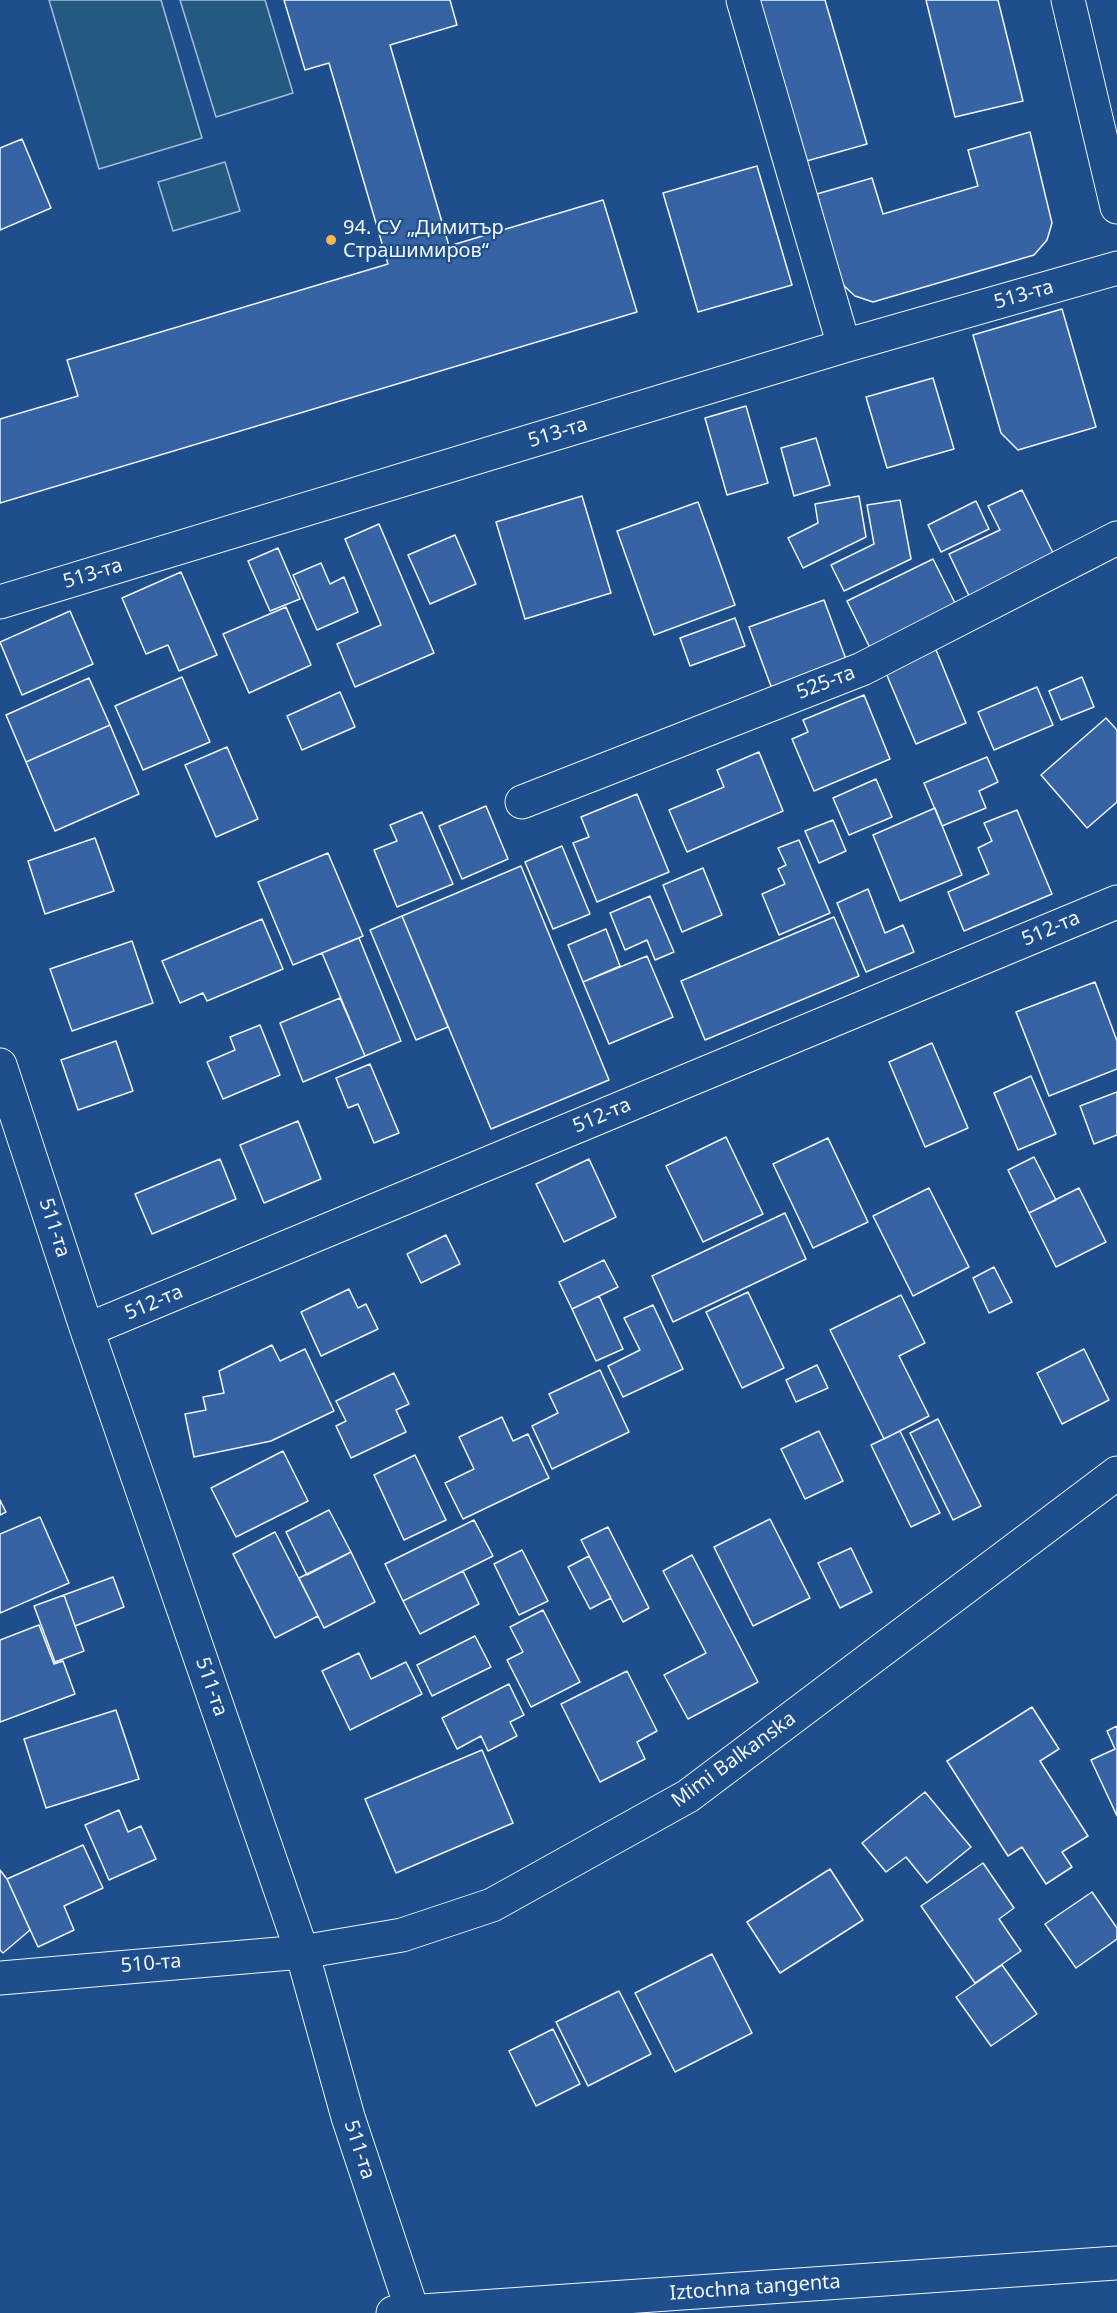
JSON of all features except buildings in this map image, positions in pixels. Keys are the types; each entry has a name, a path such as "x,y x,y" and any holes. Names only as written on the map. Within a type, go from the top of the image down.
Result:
{"street":[{"path":"743,0 844,346"},
{"path":"1068,0 1117,207"},
{"name":"513-та","path":"0,602 844,346 1117,268"},
{"name":"525-та","path":"522,802 862,669 1117,538"},
{"name":"512-та","path":"87,1330 1117,902"},
{"name":"511-та","path":"0,1065 87,1330 302,1952 348,2117 412,2313"},
{"name":"Mimi Balkanska","path":"302,1952 402,1935 492,1905 688,1796 1117,1473"},
{"name":"510-та","path":"0,1978 302,1952"},
{"name":"Iztochna tangenta","path":"393,2313 1117,2263"}],"shaded area":[{"path":"49,0 161,0 202,138 99,169"},
{"path":"180,0 265,0 293,93 216,117"},
{"path":"225,162 240,211 173,231 158,182"}],"place":[{"name":"94. СУ „Димитър Страшимиров“","path":"331,240"}]}
